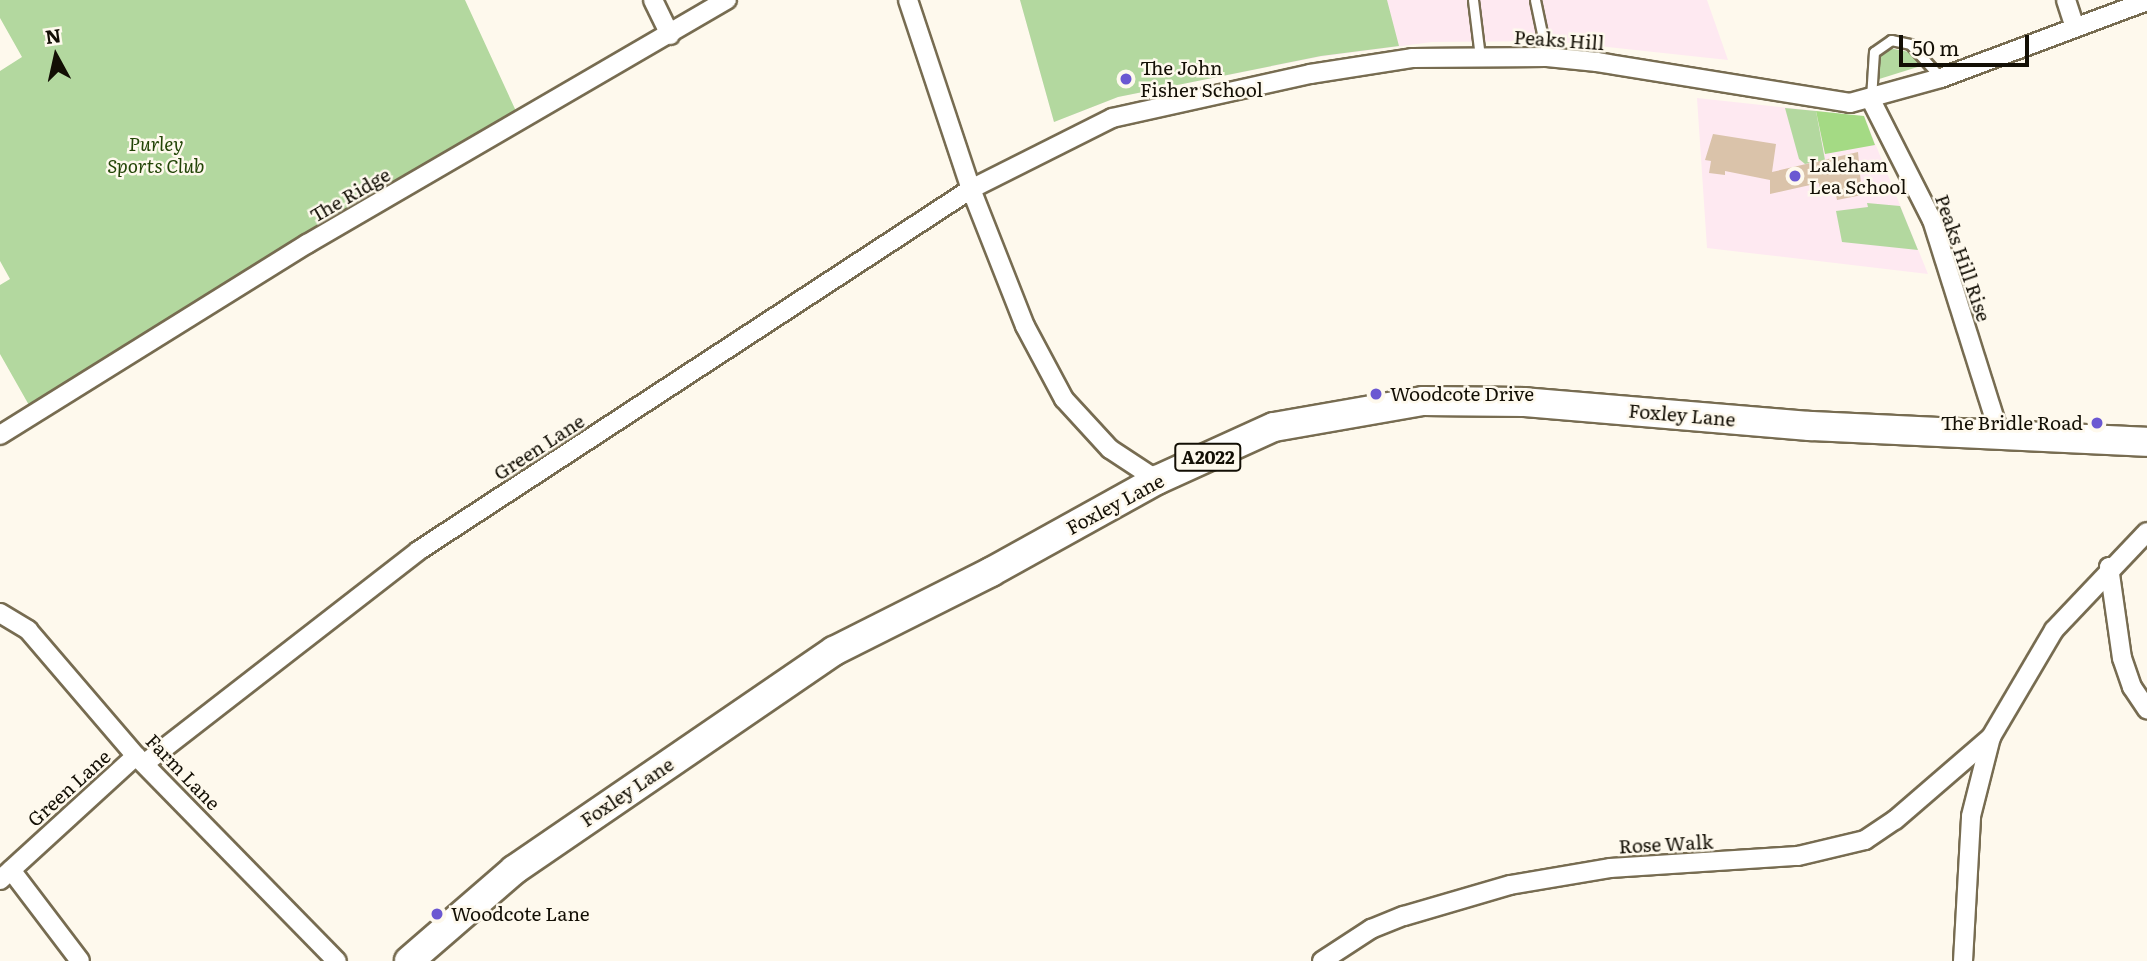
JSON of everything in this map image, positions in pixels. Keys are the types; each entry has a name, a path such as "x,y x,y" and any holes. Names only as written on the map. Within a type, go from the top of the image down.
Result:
{"main road":[{"name":"Foxley Lane","path":"420,956 514,870 834,651 991,572 1157,481 1274,427 1423,401 1524,402 1810,426 2147,442"}],"street":[{"path":"653,0 670,35"},
{"name":"The Ridge","path":"0,435 307,244 727,0"},
{"path":"908,0 971,188 1025,326 1064,399 1110,449 1157,481"},
{"path":"2066,0 2075,28"},
{"name":"Peaks Hill","path":"971,188 1075,134 1159,104 1412,58 1547,57 1647,69 1820,100 1871,100 1941,78 2147,1"},
{"name":"Peaks Hill Rise","path":"1871,100 1932,220 2000,436"},
{"name":"Green Lane","path":"5,875 141,759 418,551 971,188"},
{"path":"1962,961 1971,816 1991,737 2054,630 2109,567 2147,532"},
{"path":"2109,567 2122,658 2132,687 2147,709"},
{"name":"Farm Lane","path":"0,613 28,629 141,759 337,961"},
{"name":"Rose Walk","path":"1322,961 1393,920 1510,885 1610,868 1798,856 1865,840 1895,820 1991,737"},
{"path":"5,875 80,961"}],"lane":[{"path":"1473,0 1480,58"},
{"path":"1535,0 1547,57"},
{"path":"1871,100 1874,52 1891,40 1910,44 1941,78"}],"shaded area":[{"name":"The John Fisher School","path":"1020,0 1707,0 1728,60 1552,41 1432,42 1319,57 1118,97 1054,122"},
{"name":"Laleham Lea School","path":"1697,98 1864,116 1928,274 1707,248"}],"green space":[{"name":"Purley Sports Club","path":"0,0 465,0 521,122 34,414 0,354 0,285 10,279 0,261 0,71 22,57 0,18"},
{"name":"The John Fisher School","path":"1020,0 1387,0 1399,46 1321,56 1118,97 1054,122"},
{"path":"1889,48 1909,52 1924,65 1876,80 1877,54"},
{"path":"1785,108 1816,111 1825,160 1805,164 1799,159"},
{"path":"1816,111 1864,116 1875,145 1825,154"},
{"path":"1867,203 1900,206 1918,250 1842,242 1836,211 1868,207"}],"building":[{"path":"1713,134 1776,144 1772,172 1858,152 1862,195 1837,200 1835,191 1821,194 1819,183 1770,194 1770,180 1725,171 1725,175 1709,173 1711,161 1705,160"}],"place":[{"name":"The John Fisher School","path":"1126,79"},
{"name":"Laleham Lea School","path":"1795,176"},
{"name":"Woodcote Drive","path":"1376,394"},
{"name":"The Bridle Road","path":"2097,423"},
{"name":"Woodcote Lane","path":"437,914"}]}
